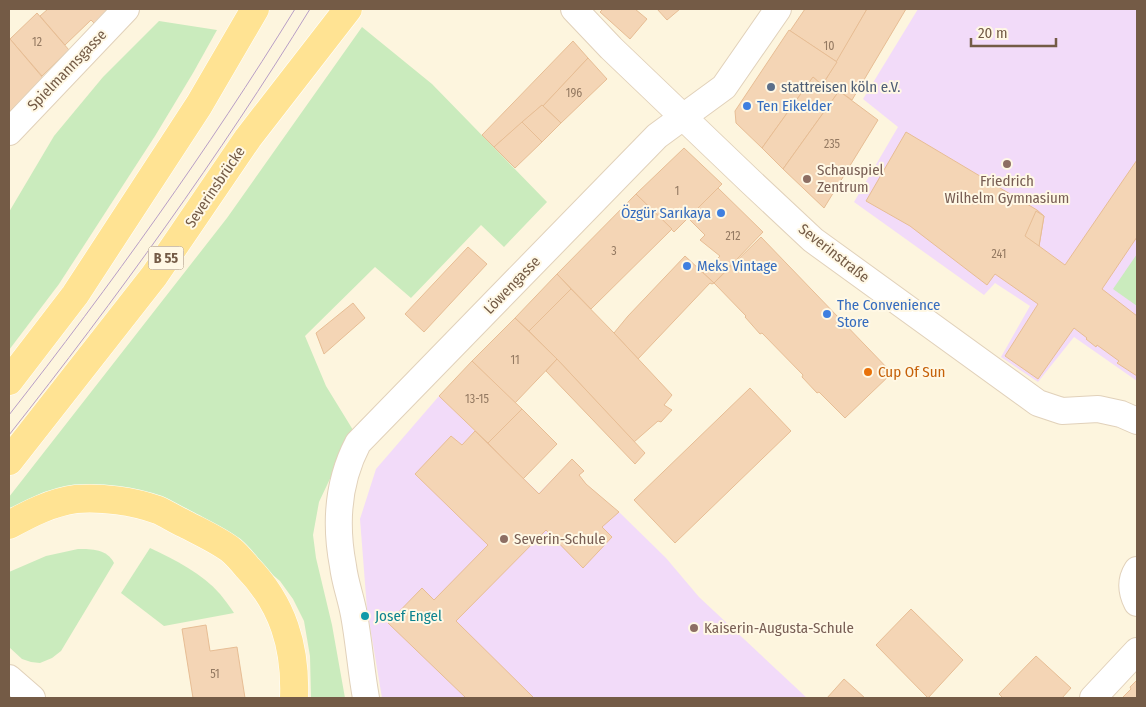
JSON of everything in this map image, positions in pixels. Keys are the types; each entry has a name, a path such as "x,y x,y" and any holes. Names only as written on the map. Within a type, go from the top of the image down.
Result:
{"main road":[{"path":"9,381 75,295 199,105 255,9"},
{"name":"Severinsbrücke","path":"9,461 154,276 248,138 348,9"},
{"path":"9,525 48,506 74,500 100,498 158,510 231,550 256,576 272,599 286,628 292,650 294,698"}],"street":[{"name":"Spielmannsgasse","path":"9,132 126,9"},
{"name":"Severinstraße","path":"574,9 611,48 814,240 1038,403 1062,410 1098,409 1121,414 1137,421"},
{"name":"Löwengasse","path":"366,698 354,614 342,566 340,536 340,496 349,460 358,443 657,136 724,87 778,9"},
{"path":"1137,570 1132,577 1132,593 1137,603"},
{"path":"1093,698 1137,651"},
{"path":"9,678 32,698"}],"shaded area":[{"name":"Friedrich Wilhelm Gymnasium","path":"918,9 1137,9 1137,381 1074,337 1038,382 1001,357 1030,306 995,283 984,295 854,202 898,127 863,99"},
{"name":"Severin-Schule","path":"439,396 539,493 572,459 584,471 579,475 586,484 619,512 666,558 699,597 807,698 382,698 367,609 360,519 376,469"}],"green space":[{"path":"159,21 217,30 155,136 59,284 9,350 9,212 54,136 103,77"},
{"path":"362,27 432,84 547,202 504,247 481,225 411,298 375,267 305,336 326,386 353,430 319,502 313,535 345,698 311,698 310,656 304,621 293,599 280,581 247,553 189,510 165,499 74,488 9,508 9,497 227,218"},
{"path":"1137,254 1137,306 1113,289"},
{"path":"150,548 197,573 213,586 234,613 164,626 121,593"},
{"path":"78,549 103,552 114,563 61,651 52,658 40,663 22,659 9,647 9,572 46,556"}],"building":[{"path":"48,9 111,9 95,24 91,20 65,45 40,16"},
{"path":"603,9 635,9 647,19 630,39 600,12"},
{"path":"657,9 680,9 667,20"},
{"path":"805,9 867,9 837,62 790,31"},
{"path":"867,9 906,9 852,100 825,81"},
{"path":"37,13 69,50 42,76 10,39"},
{"path":"789,30 837,62 822,85 813,77 762,148 736,123 735,111"},
{"path":"9,40 43,78 9,112"},
{"path":"573,41 588,58 543,106 494,147 482,135"},
{"path":"588,58 607,79 561,123 543,106"},
{"path":"813,77 822,85 825,81 839,91 783,169 762,148"},
{"path":"839,91 878,120 824,208 783,169"},
{"path":"542,105 561,123 542,142 522,122"},
{"path":"522,122 542,142 515,168 494,147"},
{"path":"906,132 1037,210 1044,216 1039,246 1065,265 1137,160 1137,237 1102,289 1137,316 1137,376 1117,363 1119,361 1097,345 1096,347 1074,328 1038,379 1005,356 1038,304 995,274 987,285 910,226 866,201"},
{"path":"684,148 722,184 674,232 636,194"},
{"path":"718,188 763,232 714,283 703,273 720,256 700,240 705,235 688,218"},
{"path":"636,194 672,229 591,309 557,274"},
{"path":"1036,211 1044,216 1039,246 1025,236"},
{"path":"761,237 892,373 845,418 819,392 817,393 802,377 803,375 762,333 760,334 746,316 714,283"},
{"path":"468,247 487,264 424,332 405,314"},
{"path":"685,256 714,283 710,283 638,359 614,333"},
{"path":"557,274 571,289 529,331 515,318"},
{"path":"571,289 672,395 664,405 672,410 661,422 658,421 634,442 529,331"},
{"path":"353,303 365,318 324,354 316,333"},
{"path":"515,318 557,359 515,403 472,361"},
{"path":"557,359 645,453 635,464 546,371"},
{"path":"472,361 522,409 488,443 439,396"},
{"path":"750,388 791,431 675,543 634,500"},
{"path":"522,409 557,444 523,479 488,443"},
{"path":"475,431 539,494 572,459 584,471 579,475 586,484 619,512 602,527 612,537 583,568 546,530 456,621 534,698 466,698 388,623 422,588 434,600 488,545 415,474 451,436 462,445"},
{"path":"911,609 963,660 928,698 876,645"},
{"path":"206,625 210,651 237,647 245,698 193,698 182,629"},
{"path":"1036,656 1071,688 1062,698 1003,698 999,694"},
{"path":"844,679 865,698 827,698"},
{"path":"1137,680 1137,698 1122,698 1131,689 1130,687"}],"tram line":[{"path":"9,415 158,216 228,114 295,9"},
{"path":"9,435 166,226 240,119 310,9"}],"place":[{"name":"stattreisen köln e.V.","path":"771,87"},
{"name":"Ten Eikelder","path":"747,106"},
{"name":"Friedrich Wilhelm Gymnasium","path":"1007,164"},
{"name":"Schauspiel Zentrum","path":"807,179"},
{"name":"Özgür Sarıkaya","path":"721,213"},
{"name":"Meks Vintage","path":"687,266"},
{"name":"The Convenience Store","path":"827,314"},
{"name":"Cup Of Sun","path":"868,372"},
{"name":"Severin-Schule","path":"504,539"},
{"name":"Josef Engel","path":"365,616"},
{"name":"Kaiserin-Augusta-Schule","path":"694,628"}]}
